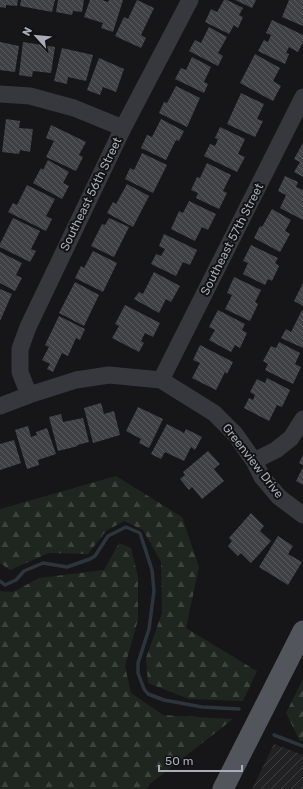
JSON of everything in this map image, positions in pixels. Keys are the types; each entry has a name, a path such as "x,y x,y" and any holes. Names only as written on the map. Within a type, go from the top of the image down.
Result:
{"main road":[{"path":"223,789 303,631"}],"street":[{"name":"Southeast 56th Street","path":"29,394 20,372 20,349 28,327 123,128 190,0"},
{"path":"0,94 30,96 74,108 123,128"},
{"name":"Southeast 57th Street","path":"161,380 303,97"},
{"name":"Greenview Drive","path":"0,406 29,394 76,380 108,375 161,380 214,413 235,434 254,461 262,477 279,497 303,516"},
{"path":"254,461 276,450 291,438 303,419"}],"shaded area":[{"path":"274,744 303,755 303,789 252,789"}],"green space":[{"path":"116,476 182,517 199,567 186,628 257,671 243,701 189,699 148,683 146,658 162,613 161,562 143,530 124,521 106,531 88,554 49,553 10,570 0,563 0,509"},
{"path":"119,543 131,548 138,577 138,620 125,666 131,693 163,715 233,719 150,784 147,789 0,789 0,591 13,592 39,578 104,570"},
{"path":"303,679 303,741 300,741 286,713"}],"building":[{"path":"0,0 18,0 17,6 6,5 6,8 0,7"},
{"path":"21,0 55,0 52,12 20,6"},
{"path":"58,0 84,0 82,12 73,11 72,15 56,12"},
{"path":"90,0 102,0 108,2 109,0 123,0 113,32 101,28 103,23 84,17"},
{"path":"137,0 154,8 141,35 146,38 141,48 115,36 124,17 128,19"},
{"path":"224,0 243,8 239,15 243,17 238,28 234,25 229,34 205,22 211,9 217,12"},
{"path":"235,0 256,0 252,8"},
{"path":"289,0 303,0 303,26 282,17"},
{"path":"272,20 303,35 303,42 298,52 289,47 286,53 289,54 285,64 258,51 264,40 268,42 271,35 266,33"},
{"path":"209,27 227,37 218,53 223,56 218,66 189,51 195,40 201,43"},
{"path":"0,42 19,46 15,72 0,70"},
{"path":"23,42 55,47 51,73 33,71 32,77 19,75"},
{"path":"62,48 93,55 86,81 68,77 67,84 54,81"},
{"path":"255,54 280,68 273,81 281,86 273,101 240,83"},
{"path":"192,57 211,67 204,82 208,84 204,93 175,79 181,68 186,70"},
{"path":"99,58 124,69 116,92 103,87 100,95 87,90"},
{"path":"176,86 200,98 187,127 159,113 164,102 167,103"},
{"path":"241,93 264,104 257,119 263,121 255,137 227,124"},
{"path":"6,119 20,121 19,128 33,129 30,152 20,150 19,154 2,152"},
{"path":"161,119 184,131 179,141 176,140 166,160 141,148 147,135 152,137"},
{"path":"51,125 86,142 79,155 83,157 76,171 46,157 54,141 46,138"},
{"path":"220,127 245,139 238,154 245,157 237,172 204,156 210,144 215,146 218,139 215,138"},
{"path":"303,143 303,177 294,172 300,162 294,159"},
{"path":"142,153 167,165 153,193 125,179 130,168 134,170"},
{"path":"48,160 69,172 63,183 69,186 62,199 33,183 41,168 43,170"},
{"path":"207,163 231,175 223,191 227,193 219,209 196,198 198,193 191,190 197,177 200,178"},
{"path":"285,176 298,182 296,187 303,190 303,220 280,208 286,195 278,191"},
{"path":"127,184 149,196 133,227 107,213 113,202 116,204"},
{"path":"27,185 55,199 46,216 52,219 46,231 8,212 13,203 17,205"},
{"path":"189,201 216,214 208,230 202,227 195,241 171,229 179,211 183,213"},
{"path":"272,209 291,220 285,231 290,234 280,252 254,238 260,226 262,227"},
{"path":"13,218 40,231 31,249 36,251 30,262 0,247 0,244"},
{"path":"109,218 129,227 114,257 91,246 102,224 105,225"},
{"path":"164,234 197,250 190,265 183,262 176,276 151,264 156,254 161,256 165,249 159,246"},
{"path":"251,245 278,258 275,263 279,266 272,281 268,279 265,285 243,274 248,263 243,261"},
{"path":"93,251 117,263 103,292 75,278 81,266 84,268"},
{"path":"0,252 22,263 16,275 22,278 15,291 0,283"},
{"path":"154,272 180,286 171,302 166,299 159,313 134,299 139,292 143,294"},
{"path":"234,277 261,290 255,302 258,304 250,321 225,309 232,295 227,293"},
{"path":"75,282 99,295 84,326 59,313"},
{"path":"303,283 303,306 294,301"},
{"path":"0,289 12,294 0,321"},
{"path":"125,305 160,323 153,337 145,333 141,341 144,343 139,352 112,338 119,326 115,324"},
{"path":"218,310 245,324 242,330 247,333 240,348 235,345 231,352 209,340 215,330 209,327"},
{"path":"302,310 303,348 281,338 286,329 291,332"},
{"path":"59,316 85,329 80,340 76,338 68,356 62,353 53,372 47,369 50,364 42,360 49,347 45,345"},
{"path":"279,342 300,353 295,364 301,367 293,384 265,370 268,364 263,361 271,346 276,348"},
{"path":"200,345 233,362 227,374 225,372 216,390 192,378 200,363 193,360"},
{"path":"267,378 290,390 282,407 277,405 269,421 244,408 249,398 253,400 255,395 250,392 257,379 265,383"},
{"path":"101,403 104,414 114,411 120,435 93,443 84,408"},
{"path":"138,407 163,419 149,448 139,443 141,439 126,431"},
{"path":"61,414 63,422 83,418 89,442 58,451 49,417"},
{"path":"167,424 184,433 186,429 202,437 195,450 191,447 184,461 165,452 161,459 151,454"},
{"path":"28,426 31,437 37,435 36,432 47,428 56,454 38,460 39,465 27,469 15,430"},
{"path":"14,440 21,463 0,470 0,444"},
{"path":"208,451 220,464 214,469 224,481 202,499 192,487 189,490 180,479 185,475 183,472"},
{"path":"303,455 303,465 299,463"},
{"path":"303,467 303,485 296,481"},
{"path":"251,513 264,526 260,531 271,541 251,563 241,553 238,556 228,546 232,541 229,538"},
{"path":"278,536 293,546 288,554 302,562 288,585 259,567"}],"waterway":[{"path":"0,581 5,585 16,580 24,571 43,563 67,567 90,559 95,556 108,536 126,527 140,533 152,570 154,591 149,629 138,663 138,673 144,689 148,694 164,700 202,707 239,709"},
{"path":"274,735 303,746"}]}
